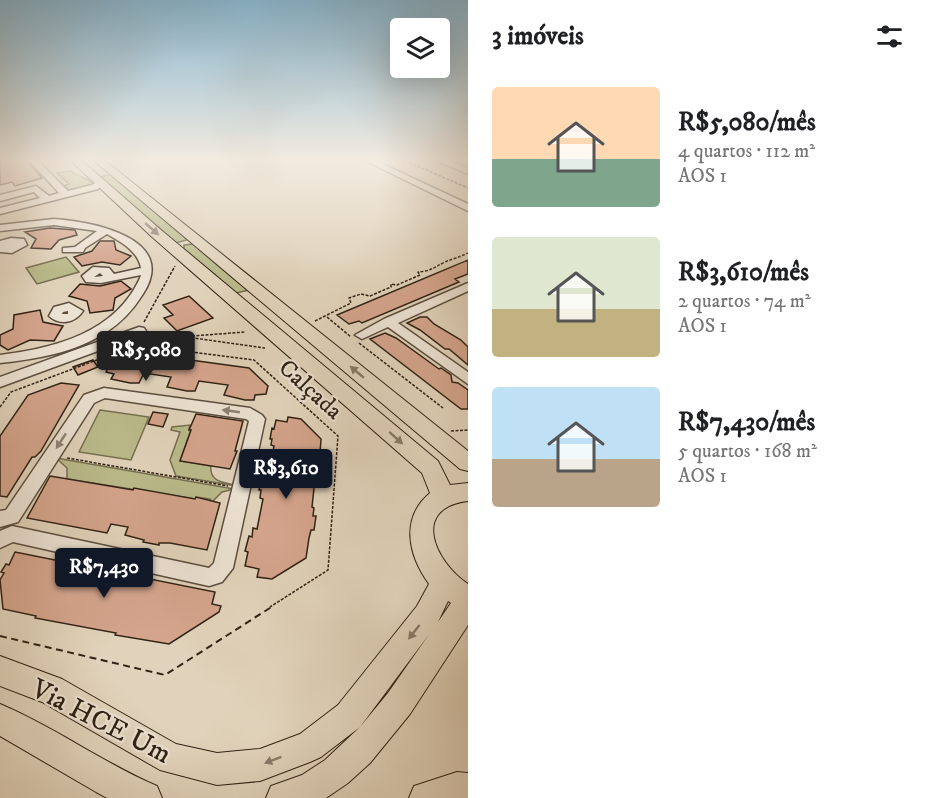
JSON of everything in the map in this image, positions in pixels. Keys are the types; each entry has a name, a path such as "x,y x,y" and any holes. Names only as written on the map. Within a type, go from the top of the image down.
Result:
{"main road":[{"path":"125,196 176,257 239,302 430,467 443,497"},
{"path":"137,196 198,241 468,464"},
{"path":"176,257 198,241"},
{"path":"239,302 252,301 262,293"},
{"path":"364,412 378,414 385,412 393,402"},
{"path":"283,798 313,787 349,762 392,715 468,600 444,581 433,568 422,539 422,525 426,512 443,497 468,492"},
{"name":"Via HCE Um","path":"0,670 51,690 171,759 217,769 260,765 310,746 349,716 427,615 444,581"},
{"path":"0,720 60,750 121,789 145,798"},
{"path":"426,798 456,789 468,790"}],"street":[{"path":"7,196 18,197 26,205"},
{"path":"45,196 48,200"},
{"path":"0,211 62,196"},
{"path":"444,196 468,208"},
{"path":"0,359 51,350 94,334 113,322 130,307 139,292 147,270 146,262 131,243 120,235 106,230 56,223 4,227 11,241"},
{"path":"81,246 106,230"},
{"path":"109,276 147,270"},
{"path":"362,335 468,287"},
{"path":"72,317 94,334"},
{"path":"389,322 468,379"},
{"path":"0,382 139,331"},
{"path":"99,394 254,416 258,422 242,489 223,568 215,576 209,578 6,528 88,399 99,394"}],"path":[{"path":"309,325 327,316 332,309 351,303 349,298 361,294 370,296 391,287 391,284 397,285 420,275 418,272 427,272 442,266 444,262 452,261 468,253"},
{"path":"176,257 139,331 265,348"},
{"path":"327,316 328,320 443,408"},
{"path":"188,336 245,332"},
{"name":"Calçada","path":"0,407 11,392 137,345 254,360 338,436 328,570 165,675 0,636"},
{"path":"51,455 242,489"}],"green space":[{"path":"121,196 139,196 190,239 176,243"},
{"path":"193,244 249,290 236,293 184,249 184,245"},
{"path":"66,257 79,272 37,284 26,268"},
{"path":"100,410 149,417 131,460 79,452"},
{"path":"190,425 191,430 180,461 211,466 215,479 237,486 176,476 170,460 180,432 171,430 172,427"},
{"path":"56,458 234,489 222,492 212,502 210,499 196,497 195,499 67,479 67,468"}],"building":[{"path":"50,228 75,230 77,235 59,240 51,249 31,248 36,239 25,232"},
{"path":"100,241 114,241 116,250 131,256 120,265 102,262 82,266 74,257 92,251"},
{"path":"468,260 468,274 455,279 459,282 362,323 359,321 349,324 337,315"},
{"path":"121,281 131,289 115,298 113,310 90,313 87,301 69,296 80,284 100,286"},
{"path":"189,296 213,318 177,331 164,318 173,315 163,305"},
{"path":"40,310 43,322 63,326 54,341 30,340 8,350 0,345 0,335 13,329 14,315"},
{"path":"420,317 427,317 468,347 468,365 449,349 445,349 407,323"},
{"path":"385,333 396,338 439,369 441,368 451,375 452,382 468,390 468,409 461,409 370,339"},
{"path":"139,353 249,368 268,386 266,394 255,395 254,400 245,400 224,395 228,385 199,381 195,391 187,391 167,387 171,377 144,373 139,383 111,379 114,374 106,372 110,364"},
{"path":"93,360 98,367 78,375 73,367"},
{"path":"61,383 79,385 41,451 32,457 7,497 0,496 0,436 28,395"},
{"path":"153,412 168,414 163,427 148,424"},
{"path":"196,414 243,421 235,451 237,451 230,469 180,461"},
{"path":"288,417 301,419 321,439 322,472 319,472 318,479 315,479 312,507 314,508 313,516 316,516 314,530 311,530 306,558 272,579 257,577 259,569 245,566 248,552 245,551 249,536 252,537 253,528 257,529 263,499 260,498 261,490 259,490 261,478 264,478 266,471 269,471 274,446 271,445 272,439 270,439 272,428 274,429 276,420 287,422"},
{"path":"50,476 195,499 196,497 220,503 207,550 170,543 159,543 159,545 143,542 144,540 125,535 128,527 111,524 107,533 27,518"},
{"path":"15,552 215,592 212,604 221,606 219,612 169,644 35,618 36,616 3,609 0,580 4,573 1,572 6,564 9,565"}]}
